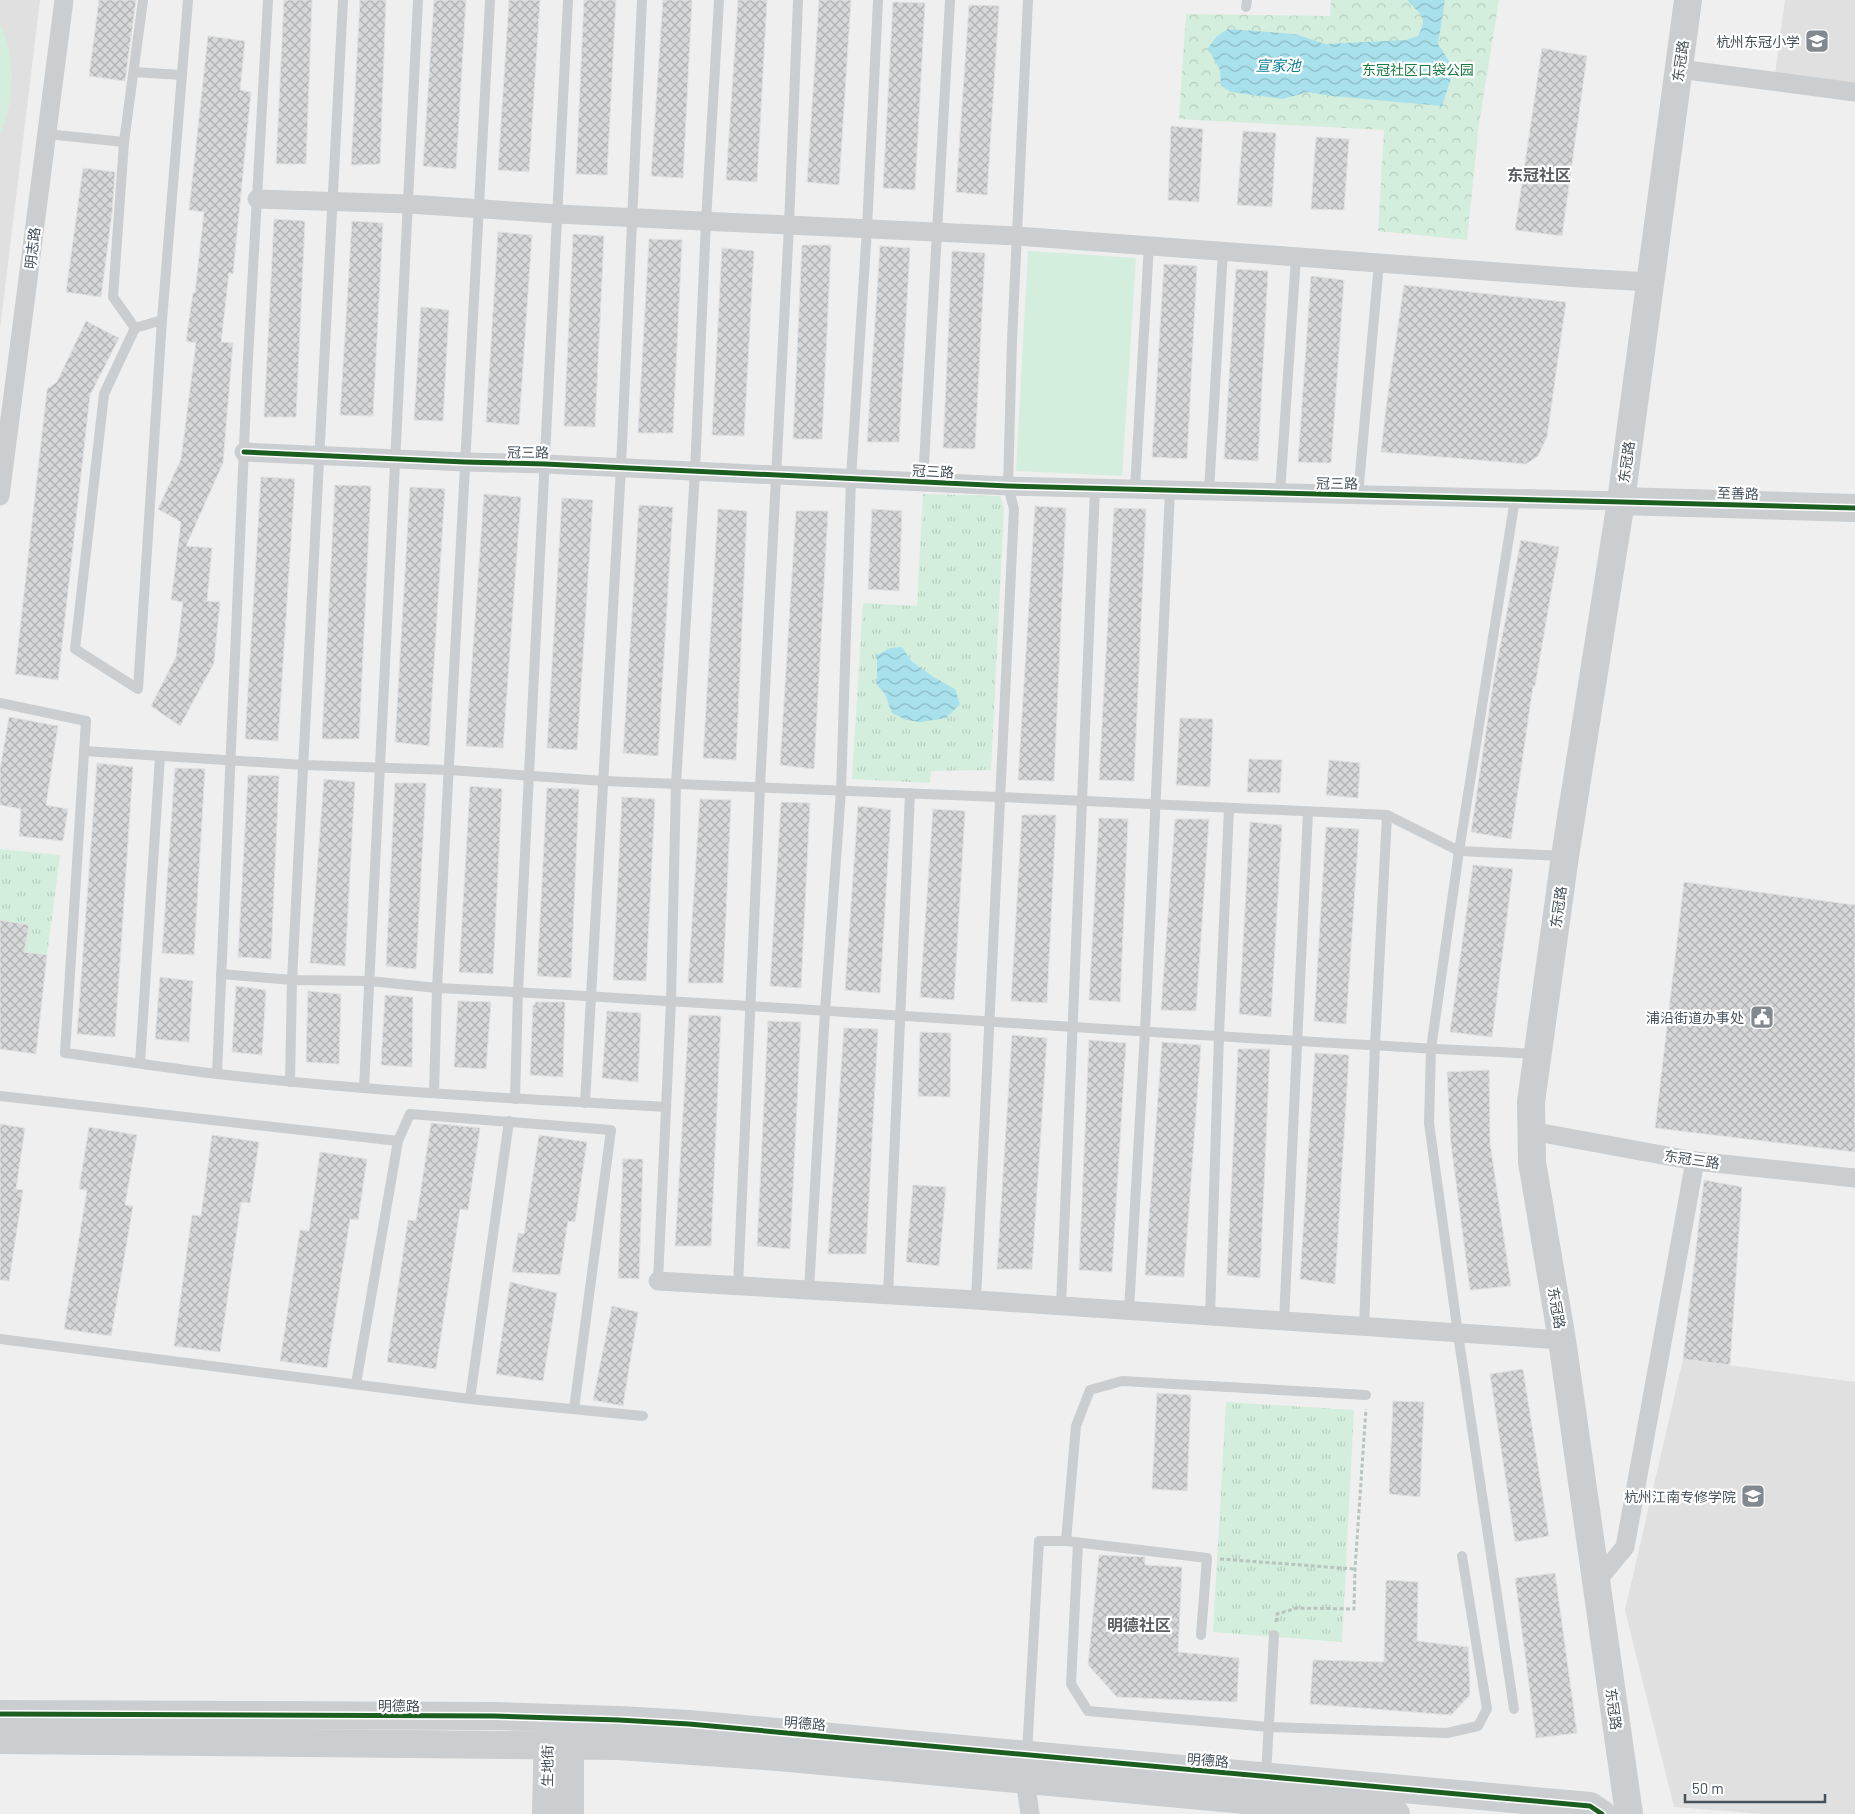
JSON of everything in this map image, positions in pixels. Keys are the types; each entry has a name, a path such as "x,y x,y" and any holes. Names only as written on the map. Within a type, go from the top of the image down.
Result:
{"street":[{"name":"明志路","path":"0,496 64,0"},
{"name":"东冠路","path":"1629,1814 1562,1340 1532,1162 1530,1102 1565,856 1621,501 1688,0"},
{"path":"1679,69 1855,92"},
{"path":"257,199 332,200 479,210 1017,236 1570,278 1650,282"},
{"name":"冠三路","path":"244,452 395,460 621,467 1008,486 1621,501"},
{"name":"至善路","path":"1621,501 1855,508"},
{"name":"东冠三路","path":"1531,1131 1695,1161 1855,1178"},
{"path":"1596,1582 1625,1547 1695,1161"},
{"path":"658,1281 888,1294 1562,1340"},
{"name":"明德路","path":"0,1714 494,1716 690,1724 1396,1814"},
{"name":"生地街","path":"559,1718 559,1745 570,1814"},
{"name":"明德路","path":"0,1740 618,1746 778,1756 1266,1776 1590,1806 1602,1814"},
{"name":"生地街","path":"546,1814 559,1745"},
{"path":"1026,1767 1030,1814"}],"lane":[{"path":"135,328 113,298 124,142 143,0"},
{"path":"162,320 135,328 104,394 75,649 138,689 162,320 188,0"},
{"path":"217,1074 244,452 268,0"},
{"path":"290,1082 292,980 343,0"},
{"path":"364,1088 418,0"},
{"path":"434,1093 437,988 490,0"},
{"path":"515,1099 518,992 568,0"},
{"path":"585,1103 621,467 642,0"},
{"path":"658,1281 671,1001 676,784 695,471 706,221 720,0"},
{"path":"738,1286 760,787 790,225 798,0"},
{"path":"809,1290 841,791 851,478 867,228 878,0"},
{"path":"923,482 950,0"},
{"path":"976,1300 1014,509 1008,486 1028,0"},
{"path":"134,72 182,75"},
{"path":"47,134 124,142"},
{"path":"1135,489 1149,246"},
{"path":"1209,491 1223,251"},
{"path":"1280,493 1296,257"},
{"path":"1358,495 1379,263"},
{"path":"1061,1306 1095,488"},
{"path":"1129,1310 1145,1031 1170,490"},
{"path":"1514,1709 1458,1334 1429,1123 1431,1049 1459,851 1515,499"},
{"path":"0,703 86,721 64,1053 290,1082 515,1099 666,1107"},
{"path":"84,751 304,765 449,770 604,781 1000,797 1388,816 1459,851 1565,856"},
{"path":"140,1064 160,756"},
{"path":"888,1294 910,794"},
{"path":"1210,1316 1219,1035 1229,808"},
{"path":"1284,1321 1308,812"},
{"path":"1364,1327 1375,1046 1388,816"},
{"path":"221,974 292,980 370,981 437,988 989,1020 1375,1046 1538,1054"},
{"path":"0,1096 398,1141"},
{"path":"356,1384 398,1141 410,1114 611,1130 574,1409"},
{"path":"470,1399 509,1121"},
{"path":"0,1340 470,1399 643,1416"},
{"path":"1066,1541 1076,1426 1090,1390 1122,1381 1366,1395"},
{"path":"1026,1767 1039,1541 1078,1542 1207,1558 1201,1635"},
{"path":"1078,1542 1071,1684 1088,1711 1269,1728 1447,1733 1478,1726 1487,1709 1462,1556"},
{"path":"1266,1776 1274,1635"}],"path":[{"path":"1274,1635 1277,1614 1297,1608 1354,1609 1366,1395"},
{"path":"1207,1558 1355,1570"}],"shaded area":[{"path":"0,0 40,0 0,329"},
{"name":"杭州东冠小学","path":"1785,0 1855,0 1855,84 1774,82"},
{"name":"杭州江南专修学院","path":"1683,1359 1855,1382 1855,1814 1764,1814 1674,1807 1625,1610"}],"green space":[{"name":"东冠社区口袋公园","path":"1331,0 1499,0 1479,124 1467,240 1378,231 1384,130 1179,119 1186,14 1330,16"},
{"path":"0,23 9,50 12,78 9,106 0,133"},
{"path":"1028,251 1136,258 1122,476 1016,471"},
{"path":"923,494 1000,496 1004,509 991,770 931,771 930,783 852,779 863,603 917,606"},
{"path":"0,849 60,855 47,955 24,952 28,925 0,920"},
{"path":"1226,1402 1354,1410 1342,1642 1213,1632"}],"water":[{"name":"宣家池","path":"1407,0 1445,0 1438,44 1454,69 1442,106 1308,92 1283,99 1231,92 1221,86 1220,70 1208,48 1217,36 1228,29 1295,34 1325,44 1406,40 1418,36 1423,24 1422,16"},
{"path":"902,647 911,661 955,689 960,704 946,718 921,722 906,720 892,713 885,694 877,685 877,655 890,648"}],"building":[{"path":"99,0 136,0 125,81 89,76"},
{"path":"284,0 312,0 306,164 276,164"},
{"path":"360,0 386,0 380,164 351,165"},
{"path":"434,0 466,0 456,169 423,166"},
{"path":"509,0 540,0 529,172 498,170"},
{"path":"584,0 616,0 607,175 576,174"},
{"path":"663,0 692,0 683,178 651,176"},
{"path":"738,0 767,0 757,182 726,180"},
{"path":"819,0 851,0 839,185 807,182"},
{"path":"893,2 925,3 915,190 883,188"},
{"path":"969,5 999,6 987,195 956,192"},
{"path":"208,36 245,41 240,90 251,92 233,274 229,273 221,342 233,343 223,463 186,546 212,548 207,601 220,602 214,663 180,726 151,706 176,657 183,602 171,600 181,522 158,509 181,459 196,343 186,341 193,293 195,293 204,212 189,210"},
{"path":"1542,48 1587,56 1562,236 1515,230"},
{"path":"1171,126 1203,129 1199,202 1168,200"},
{"path":"1243,131 1276,133 1272,207 1237,205"},
{"path":"1316,137 1349,139 1344,210 1311,209"},
{"path":"83,168 115,172 112,213 101,297 66,292"},
{"path":"274,219 305,221 296,417 264,417"},
{"path":"352,221 383,223 373,416 340,415"},
{"path":"498,232 532,235 519,425 486,422"},
{"path":"573,234 604,236 595,427 564,426"},
{"path":"649,239 682,240 673,433 638,433"},
{"path":"802,245 831,245 822,439 793,439"},
{"path":"880,246 910,248 899,442 867,442"},
{"path":"722,248 754,251 744,436 712,435"},
{"path":"952,251 985,253 975,449 943,448"},
{"path":"1164,264 1197,266 1187,459 1152,457"},
{"path":"1236,269 1268,271 1258,461 1224,459"},
{"path":"1311,276 1344,280 1331,463 1298,462"},
{"path":"1404,285 1566,302 1547,437 1538,456 1526,464 1381,452"},
{"path":"421,307 449,310 443,421 414,420"},
{"path":"86,321 119,338 90,395 58,680 15,674 47,389 57,382"},
{"path":"261,477 295,479 278,741 245,739"},
{"path":"335,485 371,486 359,739 322,739"},
{"path":"410,487 445,489 429,746 395,742"},
{"path":"484,494 521,497 503,748 466,746"},
{"path":"562,498 593,500 577,750 547,748"},
{"path":"639,505 673,507 658,756 623,753"},
{"path":"1035,506 1066,508 1054,781 1018,780"},
{"path":"1114,508 1146,509 1134,781 1099,780"},
{"path":"718,509 747,511 736,760 703,758"},
{"path":"872,509 902,511 899,591 868,589"},
{"path":"796,511 828,511 814,769 780,765"},
{"path":"1521,540 1559,547 1535,686 1533,686 1511,839 1471,832 1494,678"},
{"path":"9,717 58,726 46,805 68,809 63,841 19,836 21,809 0,805 0,769"},
{"path":"1180,718 1213,719 1210,787 1176,785"},
{"path":"1249,759 1282,760 1280,793 1247,792"},
{"path":"1329,760 1360,763 1358,798 1326,795"},
{"path":"97,763 133,767 115,1037 77,1034"},
{"path":"175,768 205,769 194,955 162,953"},
{"path":"248,775 279,776 271,959 238,957"},
{"path":"324,779 355,782 345,966 310,963"},
{"path":"395,783 426,783 416,969 386,966"},
{"path":"470,786 502,789 493,974 459,972"},
{"path":"547,788 579,789 571,978 537,976"},
{"path":"622,797 655,799 646,981 613,980"},
{"path":"700,799 731,800 723,983 688,983"},
{"path":"781,802 810,803 801,988 770,986"},
{"path":"858,806 891,810 880,993 845,990"},
{"path":"933,809 965,811 954,1000 920,997"},
{"path":"1022,815 1056,815 1047,1003 1011,1001"},
{"path":"1099,818 1128,819 1120,1002 1089,1000"},
{"path":"1175,819 1209,819 1196,1011 1161,1010"},
{"path":"1250,822 1282,825 1271,1017 1239,1014"},
{"path":"1326,827 1359,829 1346,1024 1314,1021"},
{"path":"1473,865 1513,869 1492,1037 1450,1032"},
{"name":"浦沿街道办事处","path":"1684,882 1855,905 1855,1152 1655,1128"},
{"path":"0,920 29,925 24,952 47,955 36,1054 0,1049"},
{"path":"160,977 193,981 189,1042 155,1039"},
{"path":"236,986 266,990 262,1055 232,1052"},
{"path":"308,991 341,994 339,1064 306,1062"},
{"path":"385,995 413,997 412,1067 381,1065"},
{"path":"458,1001 491,1002 486,1069 454,1067"},
{"path":"535,1002 565,1002 563,1077 530,1075 533,1005 535,1005"},
{"path":"607,1011 641,1013 638,1082 602,1078"},
{"path":"689,1015 721,1016 711,1246 675,1246"},
{"path":"768,1021 801,1022 790,1249 757,1246"},
{"path":"844,1028 878,1029 866,1254 828,1254"},
{"path":"920,1032 951,1033 950,1097 918,1096"},
{"path":"1012,1035 1047,1038 1032,1269 997,1269"},
{"path":"1089,1040 1126,1043 1112,1272 1079,1270"},
{"path":"1162,1042 1201,1045 1184,1277 1145,1275"},
{"path":"1238,1049 1270,1049 1260,1278 1227,1275"},
{"path":"1315,1053 1349,1055 1335,1284 1300,1279"},
{"path":"1489,1070 1490,1143 1511,1286 1470,1290 1451,1144 1447,1072"},
{"path":"431,1123 480,1128 468,1210 460,1209 436,1369 387,1362 408,1220 416,1221"},
{"path":"0,1124 25,1128 16,1189 23,1190 9,1281 0,1280"},
{"path":"89,1127 137,1135 125,1205 133,1206 111,1336 64,1329 87,1190 79,1189"},
{"path":"212,1135 259,1142 250,1203 241,1202 220,1352 174,1346 192,1215 201,1216"},
{"path":"539,1135 587,1142 575,1222 568,1221 560,1275 512,1272 518,1233 524,1234"},
{"path":"320,1152 367,1159 358,1220 350,1219 327,1368 280,1361 300,1230 309,1231"},
{"path":"623,1159 643,1159 639,1279 618,1278"},
{"path":"1704,1180 1742,1187 1730,1365 1683,1359"},
{"path":"913,1185 946,1187 939,1266 906,1262"},
{"path":"510,1282 557,1293 543,1381 496,1374"},
{"path":"612,1306 638,1312 623,1406 593,1400"},
{"path":"1523,1369 1549,1536 1515,1542 1490,1374"},
{"path":"1157,1393 1191,1395 1187,1491 1152,1489"},
{"path":"1393,1401 1424,1402 1420,1497 1389,1494"},
{"path":"1099,1555 1145,1557 1145,1565 1182,1567 1178,1652 1239,1658 1237,1702 1117,1697 1088,1665"},
{"path":"1555,1573 1577,1733 1536,1738 1515,1578"},
{"path":"1386,1580 1418,1582 1417,1641 1468,1647 1470,1695 1451,1715 1310,1704 1313,1660 1384,1662"}],"cycle path":[{"path":"244,452 1008,486 1855,508"},
{"path":"0,1714 494,1716 689,1724 1590,1806 1602,1814"}],"place":[{"name":"杭州东冠小学","path":"1817,41"},
{"name":"浦沿街道办事处","path":"1762,1017"},
{"name":"杭州江南专修学院","path":"1753,1496"}],"district":[{"name":"东冠社区","path":"1539,174"},
{"name":"明德社区","path":"1139,1624"}]}
